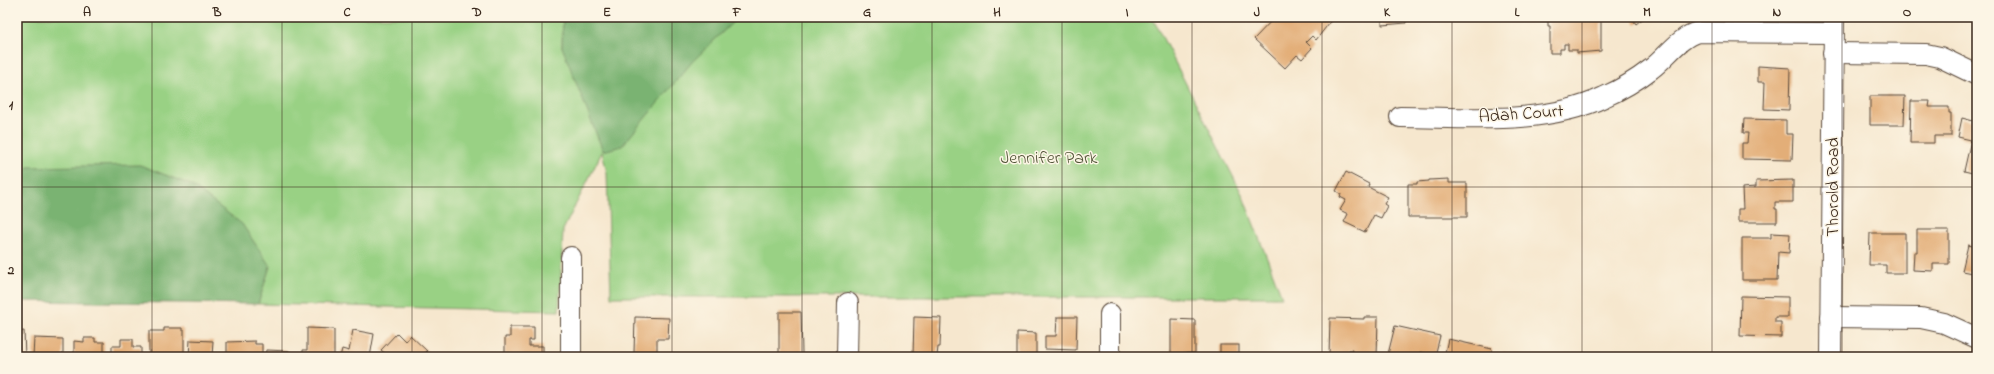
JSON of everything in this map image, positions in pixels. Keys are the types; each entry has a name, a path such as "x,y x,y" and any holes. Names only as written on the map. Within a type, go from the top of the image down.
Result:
{"street":[{"name":"Thorold Road","path":"1831,357 1833,25"},
{"name":"Adah Court","path":"1400,117 1508,117 1544,114 1575,109 1604,97 1634,80 1651,69 1688,36 1698,32 1833,25"},
{"path":"1833,53 1926,54 1940,57 1977,75"},
{"path":"570,357 572,257"},
{"path":"847,357 848,303"},
{"path":"1110,314 1110,357"},
{"path":"1831,317 1921,318 1944,323 1977,338"}],"green space":[{"name":"Jennifer Park","path":"17,17 563,17 562,47 692,61 738,17 1152,17 1242,194 1282,297 611,297 607,173 602,152 563,230 559,311 258,304 270,266 29,167 17,172"},
{"path":"563,17 738,17 692,62 622,146 603,151 562,47"},
{"path":"140,165 191,185 242,224 270,266 258,304 17,301 17,172 29,167"}],"building":[{"path":"1275,17 1333,18 1316,40 1312,36 1306,42 1312,48 1302,59 1297,55 1285,68 1254,39"},
{"path":"1382,17 1427,17 1427,22 1406,20 1406,23 1382,25"},
{"path":"1548,17 1601,17 1601,51 1577,53 1577,50 1568,50 1568,44 1564,44 1564,49 1560,49 1560,53 1550,53 1550,26 1548,26"},
{"path":"1631,17 1645,17 1636,24"},
{"path":"1758,66 1790,68 1789,110 1764,109 1765,82 1758,82"},
{"path":"1870,96 1905,96 1904,125 1870,125"},
{"path":"1911,101 1930,101 1929,107 1949,107 1949,113 1951,113 1951,136 1934,136 1934,143 1910,143"},
{"path":"1962,118 1977,122 1977,174 1964,171 1971,140 1958,137"},
{"path":"1744,119 1786,120 1786,134 1793,134 1792,160 1742,159 1742,143 1747,143 1748,133 1743,133"},
{"path":"1346,172 1369,184 1368,187 1388,197 1384,204 1387,206 1381,218 1374,215 1365,232 1344,222 1348,214 1340,210 1346,200 1340,197 1341,194 1336,191"},
{"path":"1449,179 1449,183 1467,183 1467,217 1408,217 1408,184 1417,184 1417,182 1429,180"},
{"path":"1793,180 1793,202 1775,202 1775,209 1777,209 1777,222 1738,222 1738,209 1743,209 1742,188 1756,187 1756,181"},
{"path":"1917,230 1949,230 1949,264 1933,264 1933,271 1913,270 1914,252 1917,252"},
{"path":"1771,233 1790,234 1789,253 1778,252 1777,280 1742,280 1742,238 1771,238"},
{"path":"1870,233 1905,233 1905,273 1886,273 1886,265 1869,265"},
{"path":"1968,245 1977,247 1977,274 1962,271"},
{"path":"1741,296 1788,297 1788,317 1775,317 1775,322 1781,322 1781,337 1740,336"},
{"path":"779,312 801,312 802,355 779,355"},
{"path":"635,317 669,318 668,339 657,339 657,354 634,353"},
{"path":"914,317 941,318 940,347 938,347 937,356 913,356"},
{"path":"1057,317 1077,317 1076,350 1045,349 1045,336 1056,336"},
{"path":"1364,317 1378,317 1377,357 1352,357 1352,350 1349,350 1349,357 1329,356 1330,318 1364,319"},
{"path":"1171,319 1195,320 1195,353 1171,354"},
{"path":"1395,326 1440,336 1435,356 1420,352 1419,357 1402,357 1388,354"},
{"path":"510,327 534,327 534,340 529,340 529,346 543,346 543,357 505,357 505,337 510,337"},
{"path":"164,328 182,328 182,330 184,330 184,357 149,357 149,331 164,331"},
{"path":"307,328 334,329 334,357 303,357 303,350 307,350"},
{"path":"353,330 374,334 370,357 340,357 342,349 349,351"},
{"path":"24,331 25,357 17,357 17,332"},
{"path":"1017,332 1036,333 1036,357 1017,357"},
{"path":"397,333 405,341 410,335 427,351 421,357 389,357 381,350"},
{"path":"34,338 63,339 63,357 33,357"},
{"path":"84,338 95,338 95,342 104,342 104,357 74,357 74,341 84,342"},
{"path":"121,339 133,339 133,347 141,347 141,357 112,357 112,346 121,346"},
{"path":"1448,339 1492,349 1491,357 1444,357"},
{"path":"190,340 213,341 212,357 189,357"},
{"path":"255,341 255,344 262,344 262,357 227,357 227,342"},
{"path":"1220,345 1239,345 1239,357 1220,357"},
{"path":"266,350 289,351 289,355 299,355 299,357 265,357"},
{"path":"1503,352 1523,356 1523,357 1502,357"}]}
